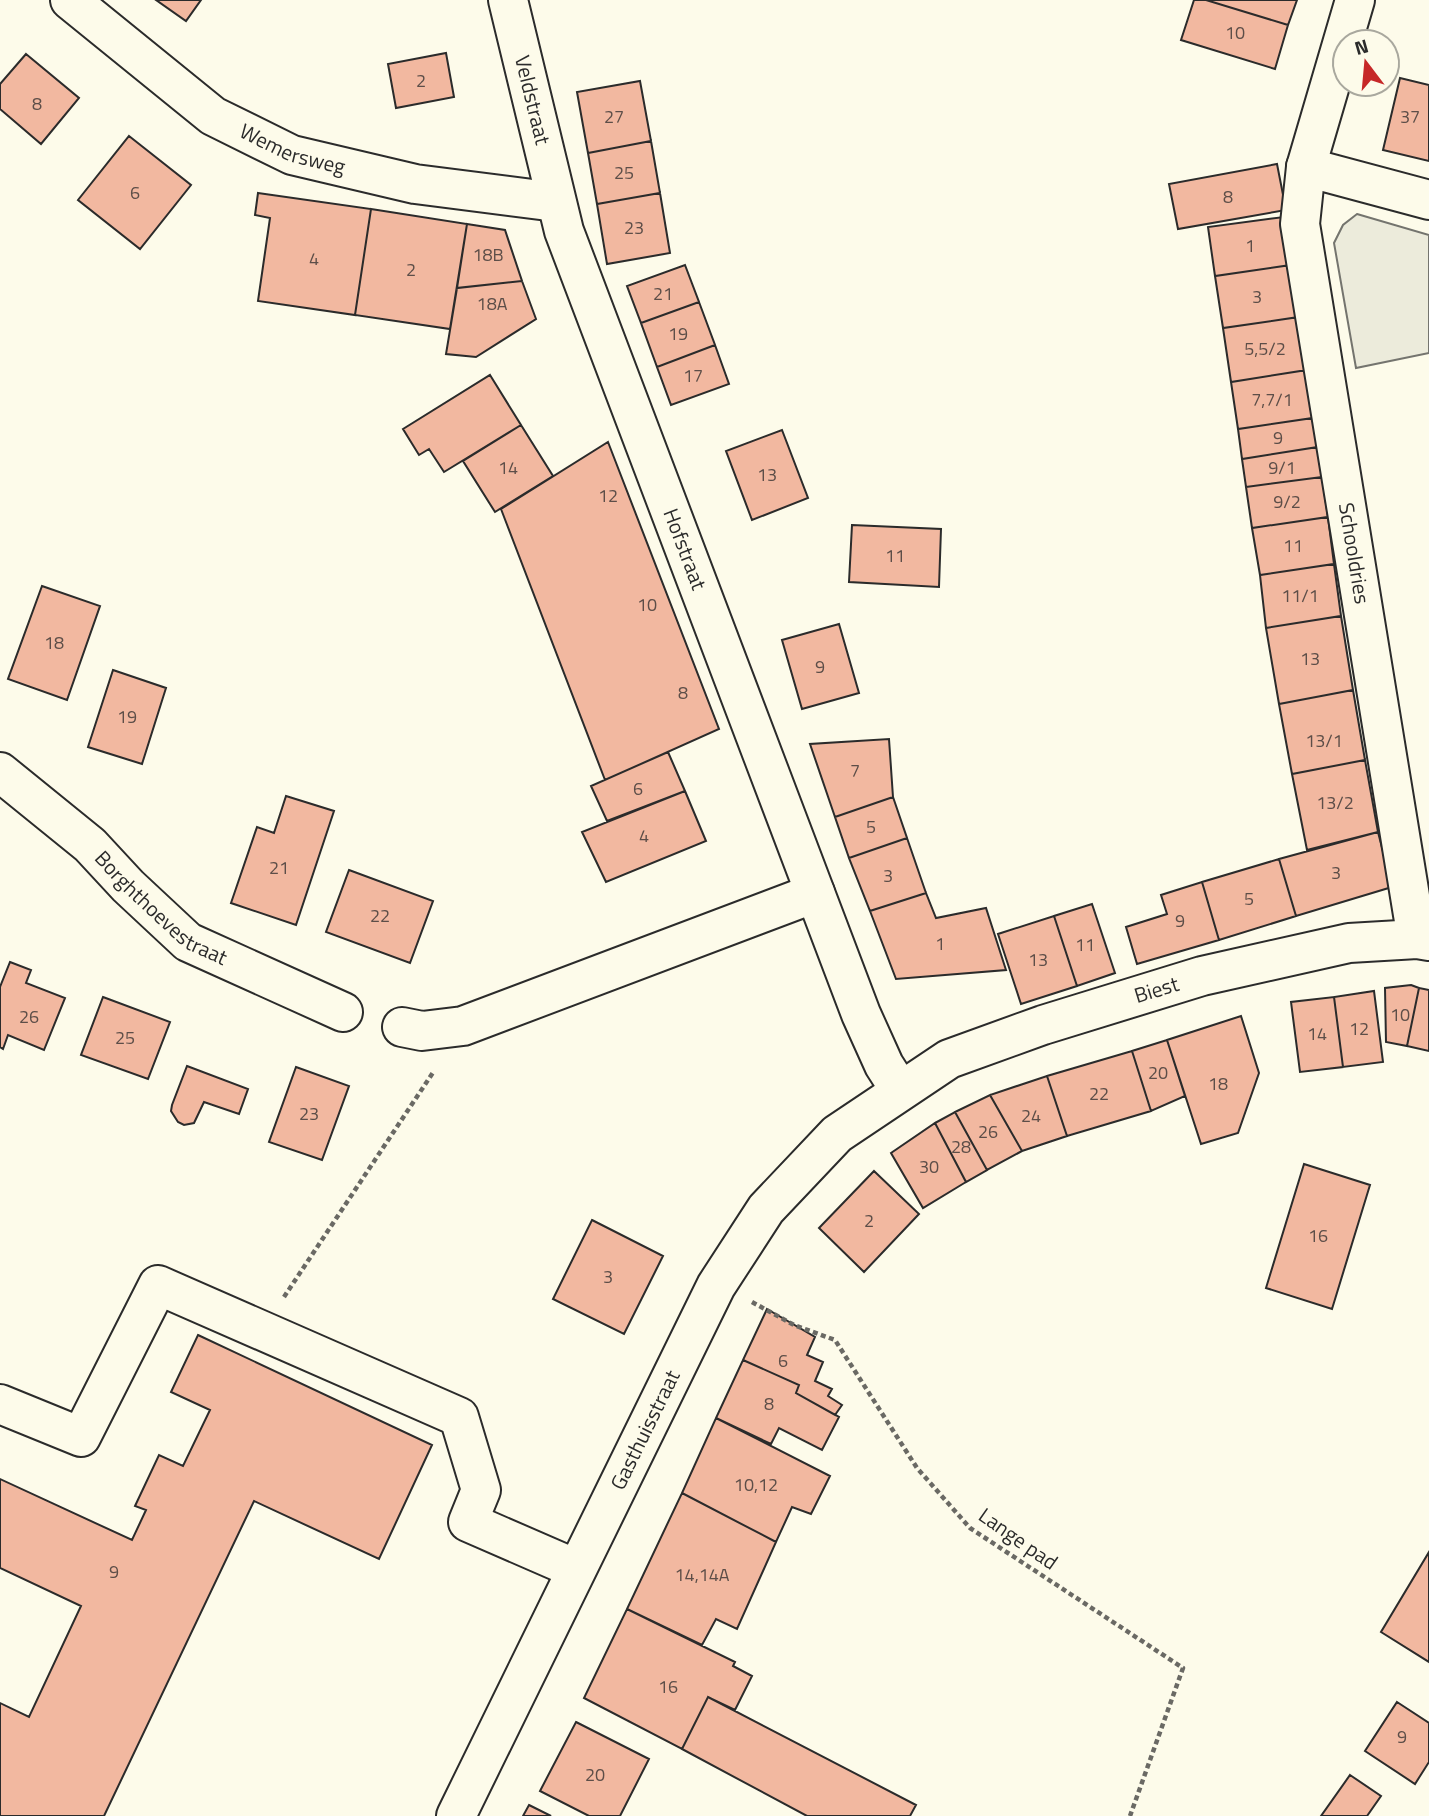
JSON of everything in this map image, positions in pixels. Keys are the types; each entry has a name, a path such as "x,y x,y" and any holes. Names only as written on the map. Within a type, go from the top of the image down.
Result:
{"street":[{"name":"Wemersweg","path":"70,0 212,116 292,155 415,184 556,202"},
{"name":"Veldstraat","path":"508,0 556,202"},
{"name":"Schooldries","path":"1355,0 1306,167 1300,224 1423,940"},
{"path":"1306,167 1429,200"},
{"name":"Hofstraat","path":"556,202 564,231 861,1014 884,1065 900,1090"},
{"name":"Borghthoevestraat","path":"0,772 90,845 128,886 188,942 343,1012"},
{"path":"402,1027 422,1031 463,1026 815,893"},
{"name":"Biest","path":"900,1090 949,1059 962,1054 1043,1025 1202,976 1349,943 1423,940"},
{"name":"Gasthuisstraat","path":"456,1816 716,1286 766,1209 837,1134 900,1090"},
{"path":"0,1404 82,1437 158,1285 459,1417 481,1490 468,1522 576,1569"}],"path":[{"path":"262,1331 463,1026"},
{"name":"Lange pad","path":"716,1286 794,1325 835,1339 918,1468 970,1528 1183,1668 1130,1816"}],"shaded area":[{"path":"1357,214 1429,235 1429,353 1356,368 1334,243 1343,225"}],"building":[{"path":"156,0 201,0 186,21"},
{"path":"1194,0 1206,0 1288,25 1275,69 1181,40"},
{"path":"1206,0 1297,0 1288,25"},
{"path":"446,53 454,97 396,108 388,64"},
{"path":"26,54 79,98 41,144 0,109 0,84"},
{"path":"1401,78 1429,85 1429,161 1383,150 1395,98 1401,98"},
{"path":"640,81 651,141 588,153 577,92"},
{"path":"129,136 191,185 140,249 78,200"},
{"path":"651,141 660,193 597,204 588,153"},
{"path":"1277,164 1286,210 1178,229 1169,184"},
{"path":"258,193 371,209 355,315 258,301 270,218 255,215"},
{"path":"660,193 670,253 607,264 597,204"},
{"path":"371,209 467,224 450,329 355,315"},
{"path":"1284,217 1291,265 1215,276 1208,227"},
{"path":"467,224 505,230 522,281 457,288"},
{"path":"685,265 699,302 641,323 627,286"},
{"path":"1291,265 1299,317 1223,328 1215,276"},
{"path":"522,281 536,319 476,357 446,354 457,288"},
{"path":"699,302 715,345 657,367 641,323"},
{"path":"1299,317 1307,370 1231,382 1223,328"},
{"path":"715,345 729,384 671,405 657,367"},
{"path":"1307,370 1313,418 1238,429 1231,382"},
{"path":"490,375 521,425 444,472 429,449 419,455 403,429"},
{"path":"1313,418 1318,447 1242,459 1238,429"},
{"path":"521,425 553,476 495,512 463,461"},
{"path":"782,430 808,498 752,520 726,451"},
{"path":"608,442 719,729 605,780 501,509"},
{"path":"1318,447 1322,477 1246,487 1242,459"},
{"path":"1322,477 1328,517 1252,528 1246,487"},
{"path":"1328,517 1334,564 1260,575 1252,528"},
{"path":"852,525 941,529 939,587 849,582"},
{"path":"1334,564 1341,616 1266,628 1260,575"},
{"path":"42,586 100,606 67,700 8,679"},
{"path":"1341,616 1353,690 1279,704 1266,628"},
{"path":"839,624 859,693 802,709 782,640"},
{"path":"113,670 166,688 142,764 88,747"},
{"path":"1353,690 1365,760 1292,774 1279,704"},
{"path":"889,739 893,797 835,817 810,744"},
{"path":"668,752 685,791 607,821 591,786"},
{"path":"1365,760 1378,832 1307,850 1292,774"},
{"path":"685,791 706,841 606,882 582,832"},
{"path":"286,796 334,811 296,925 231,903 257,827 274,833"},
{"path":"893,797 907,838 849,858 835,817"},
{"path":"1378,832 1392,887 1296,916 1279,859"},
{"path":"907,838 926,893 870,911 849,858"},
{"path":"1279,859 1296,916 1219,940 1202,882"},
{"path":"349,870 433,901 410,963 326,932"},
{"path":"1202,882 1219,940 1137,964 1126,927 1167,914 1161,895"},
{"path":"926,893 936,918 986,908 1006,970 896,979 870,911"},
{"path":"1092,904 1115,973 1077,986 1054,916"},
{"path":"1054,916 1077,986 1021,1004 998,934"},
{"path":"10,962 31,970 26,983 65,998 44,1050 8,1035 3,1049 0,1047 0,987"},
{"path":"1411,985 1419,988 1407,1046 1386,1042 1385,988"},
{"path":"1419,988 1429,990 1429,1051 1407,1046"},
{"path":"1374,991 1383,1062 1343,1067 1334,997"},
{"path":"103,997 170,1022 148,1079 81,1055"},
{"path":"1334,997 1343,1067 1300,1072 1291,1002"},
{"path":"1241,1016 1259,1073 1238,1133 1201,1144 1167,1040"},
{"path":"1167,1040 1185,1096 1151,1111 1132,1051"},
{"path":"1132,1051 1151,1111 1067,1136 1047,1076"},
{"path":"187,1066 248,1089 239,1114 204,1102 194,1123 184,1125 178,1122 171,1111"},
{"path":"296,1067 349,1086 322,1160 269,1142"},
{"path":"1047,1076 1067,1136 1022,1151 990,1095"},
{"path":"990,1095 1022,1151 987,1170 955,1112"},
{"path":"955,1112 987,1170 966,1182 935,1123"},
{"path":"935,1123 966,1182 923,1208 891,1153"},
{"path":"1304,1164 1370,1185 1332,1309 1266,1288"},
{"path":"874,1171 919,1214 864,1272 819,1228"},
{"path":"592,1220 663,1256 624,1334 553,1299"},
{"path":"767,1309 815,1337 807,1355 823,1362 815,1381 832,1389 828,1396 842,1405 835,1415 796,1393 799,1385 743,1360"},
{"path":"198,1335 432,1445 379,1559 254,1501 104,1816 0,1816 0,1703 29,1717 81,1606 0,1568 0,1479 132,1540 146,1510 135,1506 159,1455 183,1466 210,1410 171,1392"},
{"path":"743,1360 799,1385 796,1393 839,1417 822,1450 779,1428 771,1444 716,1418"},
{"path":"716,1418 830,1476 811,1514 792,1507 776,1542 682,1493"},
{"path":"682,1493 776,1542 737,1629 716,1619 702,1645 627,1609"},
{"path":"1429,1552 1429,1662 1381,1632"},
{"path":"627,1609 735,1662 733,1666 752,1676 735,1710 708,1697 682,1749 584,1698"},
{"path":"708,1697 916,1805 910,1816 807,1816 682,1749"},
{"path":"1397,1702 1429,1723 1429,1762 1415,1784 1365,1751"},
{"path":"576,1722 649,1759 620,1816 589,1816 540,1791"},
{"path":"1350,1775 1381,1796 1367,1816 1321,1816"},
{"path":"529,1805 551,1816 523,1816"}]}
